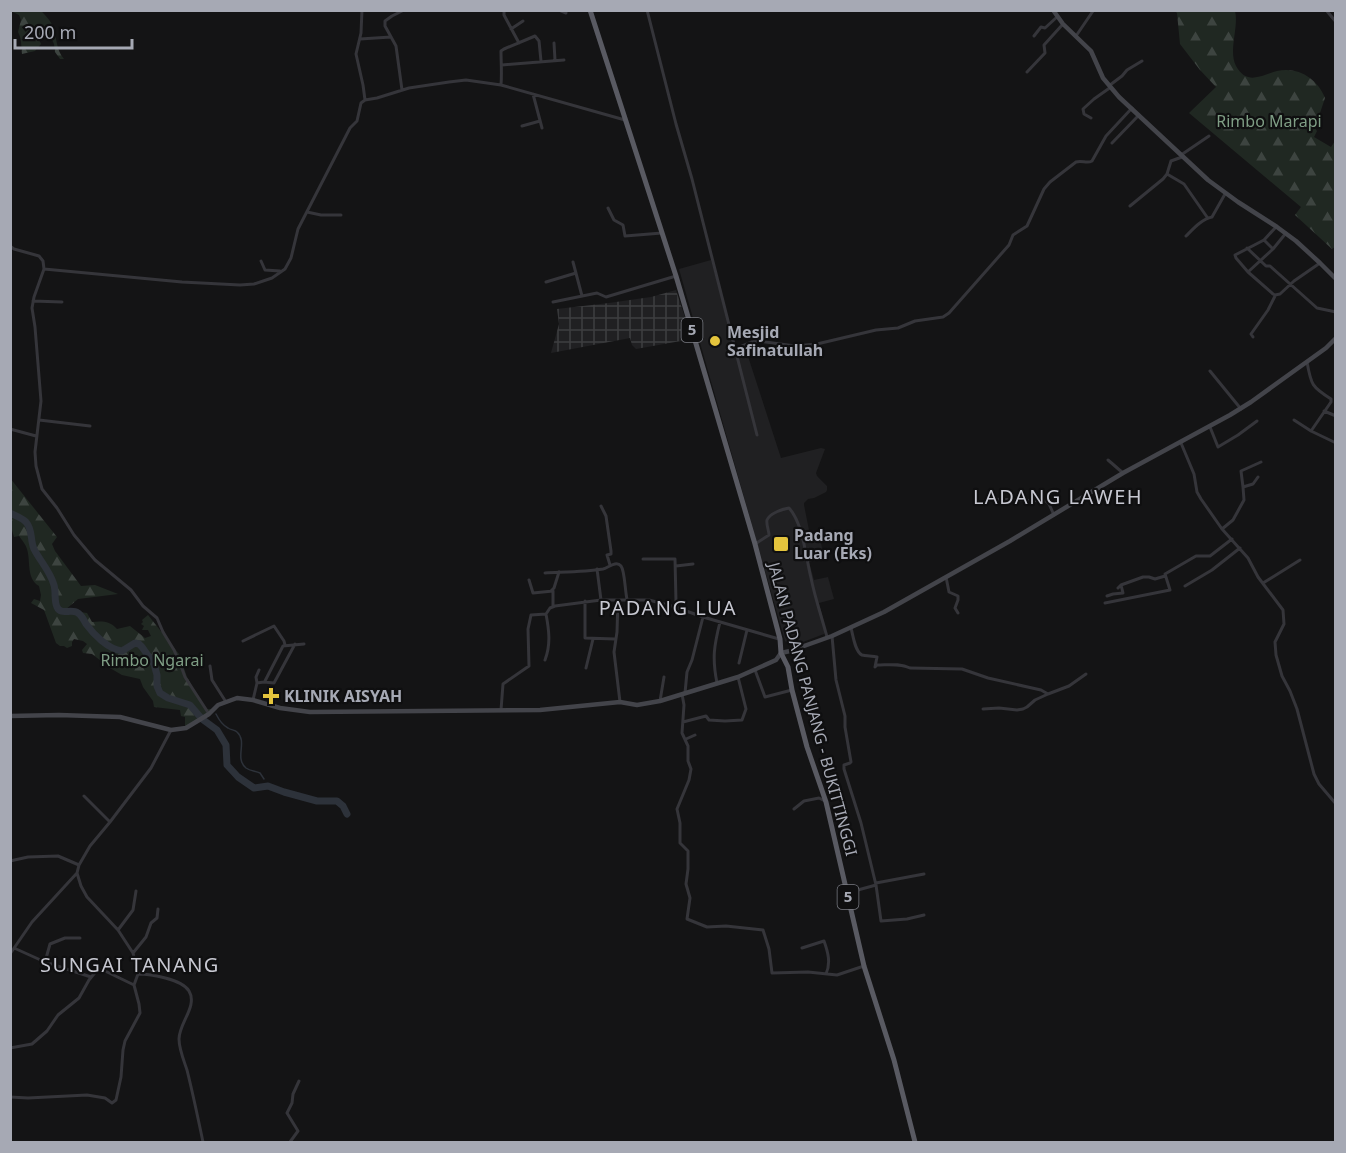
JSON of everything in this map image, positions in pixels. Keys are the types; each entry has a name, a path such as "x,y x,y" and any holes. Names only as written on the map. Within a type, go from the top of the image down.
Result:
{"highway":[{"name":"JALAN PADANG PANJANG - BUKITTINGGI","path":"590,10 676,276 755,544 780,639 781,653 788,667 807,747 826,802 864,966 885,1027 915,1143"}],"main road":[{"path":"1053,10 1062,24 1090,51 1103,78 1119,97 1225,194 1286,233 1335,279"},
{"path":"10,716 120,717 171,730 189,726 209,714 218,705 237,698 310,712 540,710 620,702 637,705 660,701 738,677 776,660 781,653 851,628 885,612 1123,473 1241,409 1326,348 1335,338"}],"street":[{"path":"362,10 362,29 356,57 365,100"},
{"path":"402,90 396,46 385,21 404,10"},
{"path":"504,10 504,15 519,43"},
{"path":"560,10 566,13"},
{"path":"647,10 692,178 756,435"},
{"path":"1326,10 1335,22"},
{"path":"1076,36 1094,11"},
{"path":"1034,36 1041,27 1045,28 1057,16"},
{"path":"511,29 524,21"},
{"path":"1027,72 1045,53 1044,45 1062,24"},
{"path":"501,85 501,51 535,36 539,41 541,61"},
{"path":"360,39 392,37"},
{"path":"554,43 555,60"},
{"path":"502,65 564,60"},
{"path":"1091,118 1084,114 1083,110 1127,70 1142,61"},
{"path":"44,269 240,285 254,284 272,278 282,271 291,258 298,229 350,128 357,121 361,103 402,90 466,80 501,85 625,120"},
{"path":"533,94 542,128"},
{"path":"735,349 759,341 795,346 817,344 876,330 898,328 915,321 943,317 1009,245 1013,235 1027,226 1039,197 1050,182 1076,162 1092,161 1106,136 1132,108"},
{"path":"1112,144 1139,115"},
{"path":"522,126 540,121"},
{"path":"1130,206 1163,179 1172,161 1209,136"},
{"path":"1167,174 1184,184 1207,218"},
{"path":"1186,236 1195,226 1213,215 1225,194"},
{"path":"608,207 614,220 623,225 626,236 662,233"},
{"path":"307,212 342,215"},
{"path":"1275,295 1248,272 1235,255 1264,240 1277,227"},
{"path":"1248,272 1273,249 1286,233"},
{"path":"1264,240 1273,249"},
{"path":"10,246 39,256 43,261 44,269 32,308 41,401 36,436 36,466 42,489 74,535 95,560 131,590 143,606 157,618 185,677 209,714"},
{"path":"1247,248 1266,267 1270,266 1317,308 1335,312"},
{"path":"261,261 265,270 282,271"},
{"path":"573,262 582,296"},
{"path":"1253,337 1251,334 1268,310 1275,295 1280,294 1320,263"},
{"path":"546,282 576,273"},
{"path":"554,302 597,293 606,297 676,276"},
{"path":"33,301 62,302"},
{"path":"1307,362 1311,382 1321,394 1331,399 1311,431"},
{"path":"1210,371 1241,409"},
{"path":"1324,411 1335,416"},
{"path":"39,420 90,426"},
{"path":"1294,420 1335,443"},
{"path":"1210,427 1218,447 1257,421"},
{"path":"10,429 36,436"},
{"path":"1181,443 1194,474 1197,492 1222,529 1248,558 1283,610 1284,624 1275,642 1276,655 1282,676 1297,710 1314,774 1322,789 1335,804"},
{"path":"1108,460 1123,473"},
{"path":"1222,529 1233,520 1245,500 1241,471 1261,462"},
{"path":"1244,487 1252,484 1258,477"},
{"path":"988,499 1046,501 1053,515"},
{"path":"545,573 607,568 611,548 606,516 602,506"},
{"path":"755,544 769,535 767,521 769,517 781,510 791,509 798,519 811,581 830,636 851,762 844,765 844,769 861,823 876,884 880,921 924,915"},
{"path":"1107,596 1123,593 1119,586 1143,577 1165,576 1196,556 1210,556 1232,539"},
{"path":"1185,586 1212,570 1240,548"},
{"path":"643,559 674,559 676,566 675,607"},
{"path":"609,560 621,566 627,599"},
{"path":"1263,583 1300,560"},
{"path":"676,566 693,564"},
{"path":"597,569 601,600"},
{"path":"529,579 532,593 551,591 555,588 558,572"},
{"path":"1105,603 1170,590 1165,576"},
{"path":"946,578 949,592 958,596 955,608 958,613"},
{"path":"551,591 553,593 552,607"},
{"path":"618,600 618,625 614,652 620,702"},
{"path":"545,660 550,635 546,614 548,610 552,607 585,601 649,600 780,639"},
{"path":"585,601 585,637 587,639 616,639"},
{"path":"501,710 503,684 529,666 528,629 531,615 546,614"},
{"path":"703,617 683,693 682,733 689,749 688,761 691,773 682,802 677,809 680,843 688,851 686,881 690,898 687,919 706,927 726,926 763,930 769,949 772,973 808,972 837,975 864,966"},
{"path":"717,683 713,660 720,622"},
{"path":"243,641 274,626 285,645"},
{"path":"851,628 859,652 862,655 876,656 875,667 877,664 904,665 910,668 962,669 988,678 1041,690 1048,694"},
{"path":"739,663 747,630"},
{"path":"586,668 593,639"},
{"path":"257,683 274,683 295,644"},
{"path":"264,682 283,646 304,644"},
{"path":"210,666 212,680 226,702"},
{"path":"254,700 256,677 259,670"},
{"path":"755,670 765,697 792,690"},
{"path":"983,709 1023,709 1035,700 1069,686 1086,674"},
{"path":"660,701 664,677"},
{"path":"683,722 706,716 709,720 742,720 746,709 738,677"},
{"path":"10,954 32,922 77,873 90,846 150,768 171,730"},
{"path":"686,739 695,735"},
{"path":"84,796 110,822"},
{"path":"795,809 804,801 819,798 826,802"},
{"path":"10,861 28,857 58,856 79,865"},
{"path":"10,1097 87,1095 105,1098 112,1103 116,1100 125,1041 140,1014 134,985 138,974 133,953 118,930 87,897 77,873"},
{"path":"848,893 876,884 924,874"},
{"path":"118,930 134,910 136,891"},
{"path":"133,953 146,937 151,923 157,918 158,909"},
{"path":"45,962 50,944 68,937 81,938"},
{"path":"802,948 824,941 829,957 826,974"},
{"path":"14,948 45,962 91,977"},
{"path":"10,1048 32,1044 47,1031 58,1015 79,998 94,972 100,968 134,985"},
{"path":"138,974 157,976 183,985 192,996 179,1040 202,1143"},
{"path":"290,1143 298,1131 287,1113 292,1102 292,1094 299,1081"}],"shaded area":[{"path":"711,260 736,347 744,344 781,458 825,449 816,473 827,486 827,490 808,499 804,505 809,530 811,533 816,531 823,535 821,543 824,558 809,562 814,580 828,577 834,599 819,603 826,630 824,634 795,645 790,645 785,641 679,269"},
{"path":"676,290 692,339 636,349 630,338 551,353 559,324 557,309 651,297"}],"green space":[{"path":"11,11 41,11 52,25 58,48 64,59 60,59 55,52 47,29 38,37 41,44 35,51 22,54 18,32 21,20 19,15"},
{"name":"Rimbo Marapi","path":"1175,11 1235,11 1233,53 1240,72 1245,76 1255,78 1277,71 1292,70 1312,80 1322,91 1325,98 1313,126 1317,131 1314,137 1331,147 1335,141 1336,246 1332,249 1295,215 1301,207 1189,113 1216,87 1180,44"},
{"name":"Rimbo Ngarai","path":"10,478 57,537 52,544 55,551 81,586 95,585 118,594 78,599 65,610 87,613 92,622 106,622 117,629 130,626 145,638 151,636 148,630 142,630 144,626 141,624 148,615 179,654 187,677 207,709 217,709 185,730 185,717 181,716 180,710 154,707 140,679 122,675 92,654 83,653 82,650 87,644 83,641 74,639 72,646 67,648 56,643 44,610 31,603 34,599 40,601 41,595 39,586 32,579 26,547 19,536 14,537 11,527"}],"waterway":[{"path":"10,513 23,519 28,525 34,549 55,588 56,605 59,610 78,613 97,637 117,650 122,651 135,643 139,644 154,664 160,693 190,705 202,719 217,730 226,745 227,765 238,777 254,788 268,786 317,801 337,801 347,814"},
{"path":"216,714 224,725 236,731 240,736 243,764 248,769 260,773 264,779"}],"place":[{"name":"Mesjid Safinatullah","path":"715,341"},
{"name":"Padang Luar (Eks)","path":"781,544"},
{"name":"KLINIK AISYAH","path":"271,696"}],"district":[{"name":"LADANG LAWEH","path":"1058,497"},
{"name":"PADANG LUA","path":"668,608"},
{"name":"SUNGAI TANANG","path":"130,965"}]}
